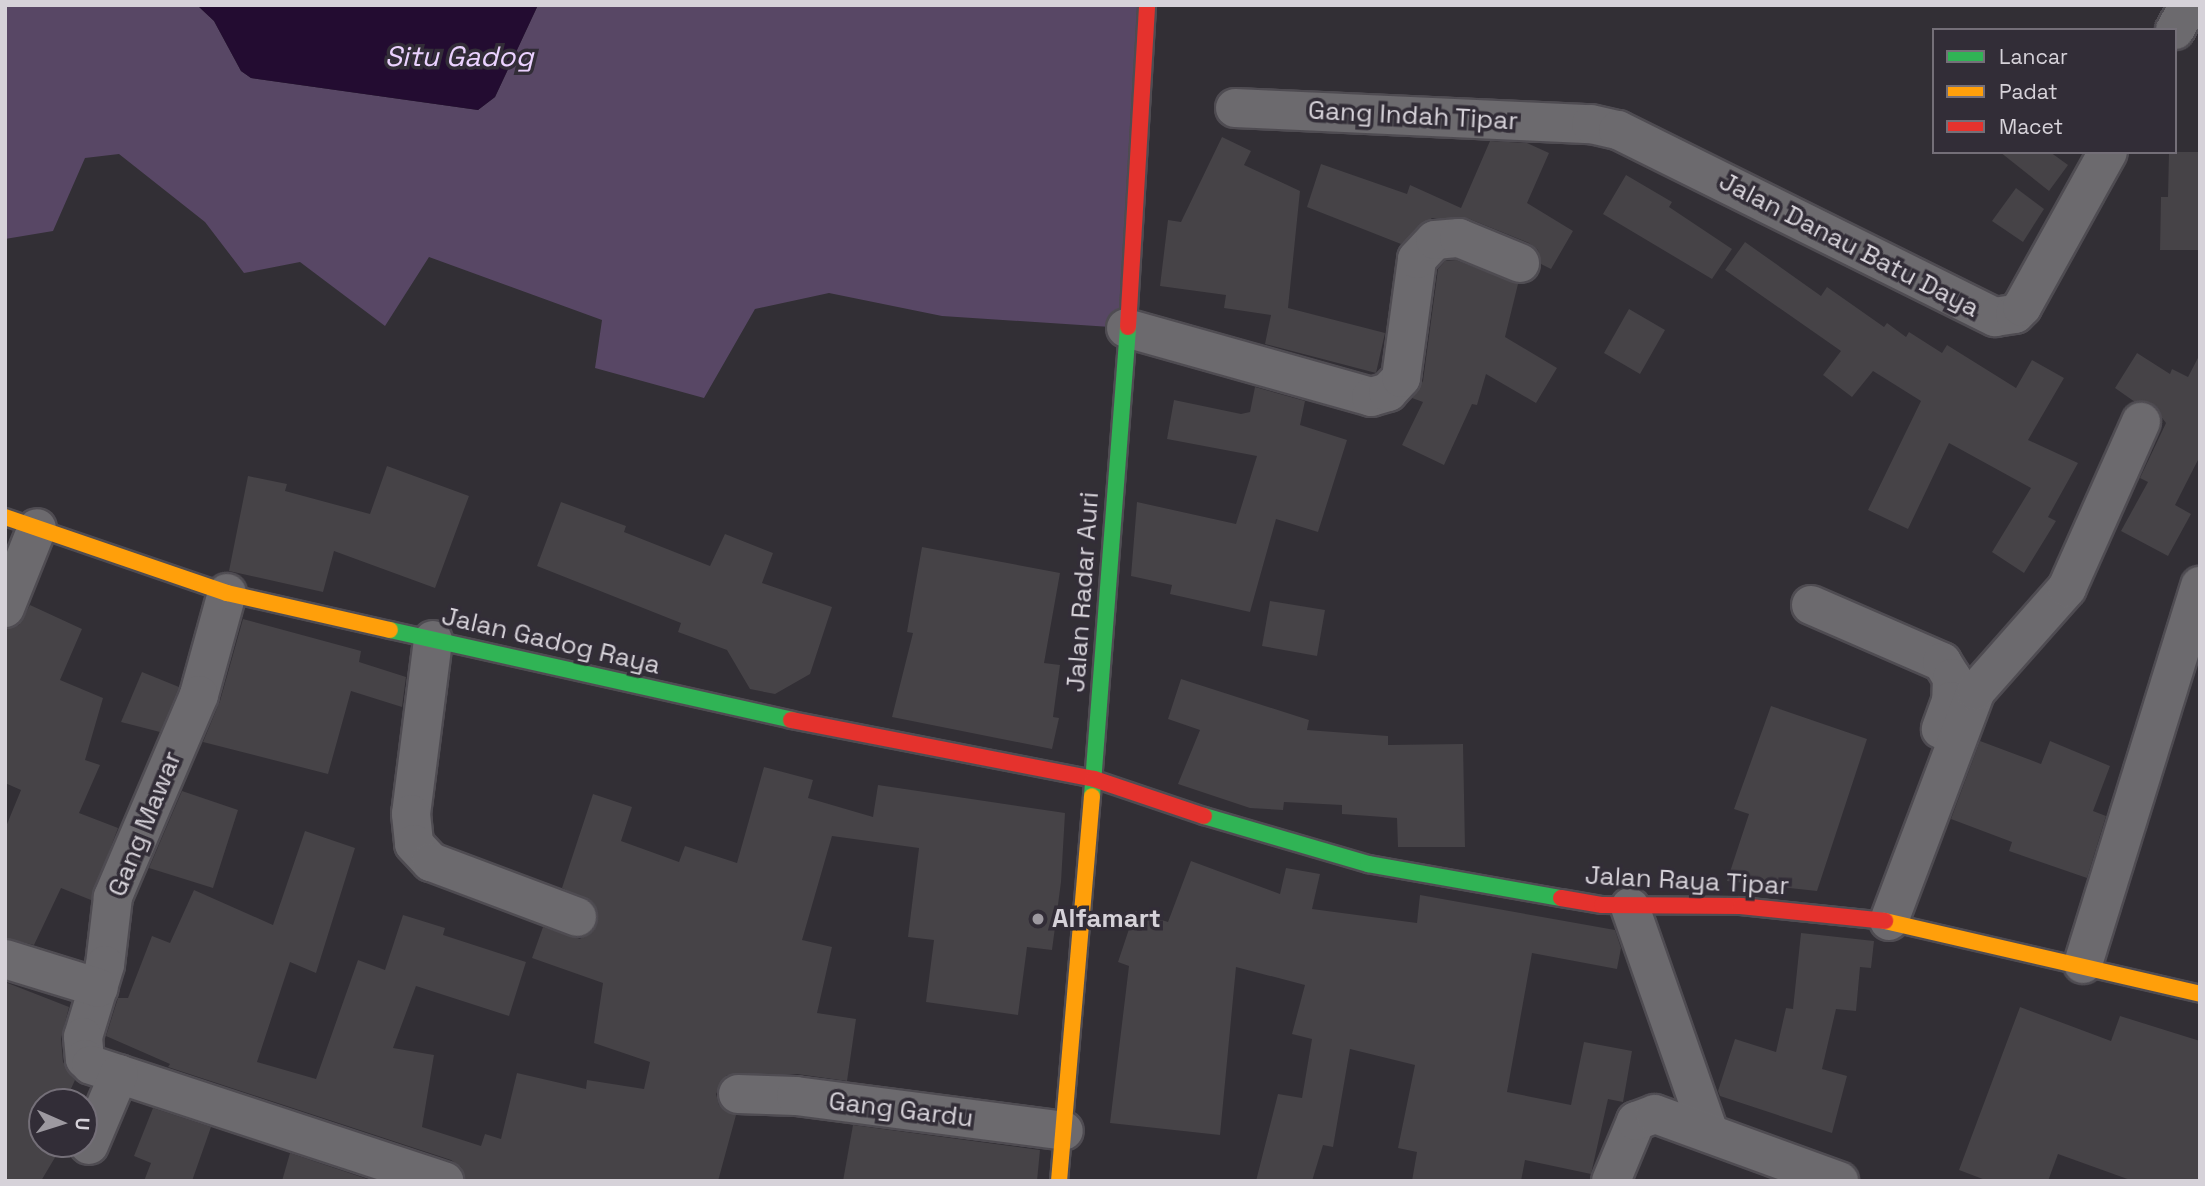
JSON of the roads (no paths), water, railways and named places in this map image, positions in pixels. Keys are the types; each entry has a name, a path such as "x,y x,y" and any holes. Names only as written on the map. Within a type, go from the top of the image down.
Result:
{"street":[{"name":"Jalan Radar Auri","path":"1059,1181 1094,779 1147,5"},
{"path":"2176,28 2189,5"},
{"name":"Gang Indah Tipar","path":"1235,108 1591,124"},
{"name":"Jalan Danau Batu Daya","path":"1591,124 1634,136 1995,317 2015,314 2022,307 2107,154"},
{"path":"1126,328 1371,397 1388,392 1401,378 1417,259 1435,240 1459,238 1520,262"},
{"path":"1878,919 1976,691 2067,587 2141,422"},
{"path":"5,608 21,522"},
{"name":"Jalan Gadog Raya","path":"21,522 227,593 756,713 1094,779"},
{"path":"2083,964 2200,586"},
{"name":"Gang Mawar","path":"119,1074 85,1059 83,1037 99,988 113,897 200,695 227,593"},
{"path":"1811,605 1941,662 1952,678 1951,702 1878,919"},
{"path":"433,640 411,814 414,844 431,862 578,917"},
{"name":"Jalan Raya Tipar","path":"1094,779 1281,841 1368,864 1630,907 1741,906 1878,919 2083,964 2200,994"},
{"path":"1630,907 1709,1132"},
{"path":"5,959 99,988"},
{"path":"98,1124 119,1074 444,1181"},
{"name":"Gang Gardu","path":"738,1094 796,1096 1064,1131"},
{"path":"1611,1181 1630,1130 1645,1115 1664,1115 1839,1181"}],"water":[{"name":"Situ Gadog","path":"197,5 538,5 495,97 478,110 251,78 241,71 214,21"}],"place":[{"name":"Alfamart","path":"1038,919"}]}
